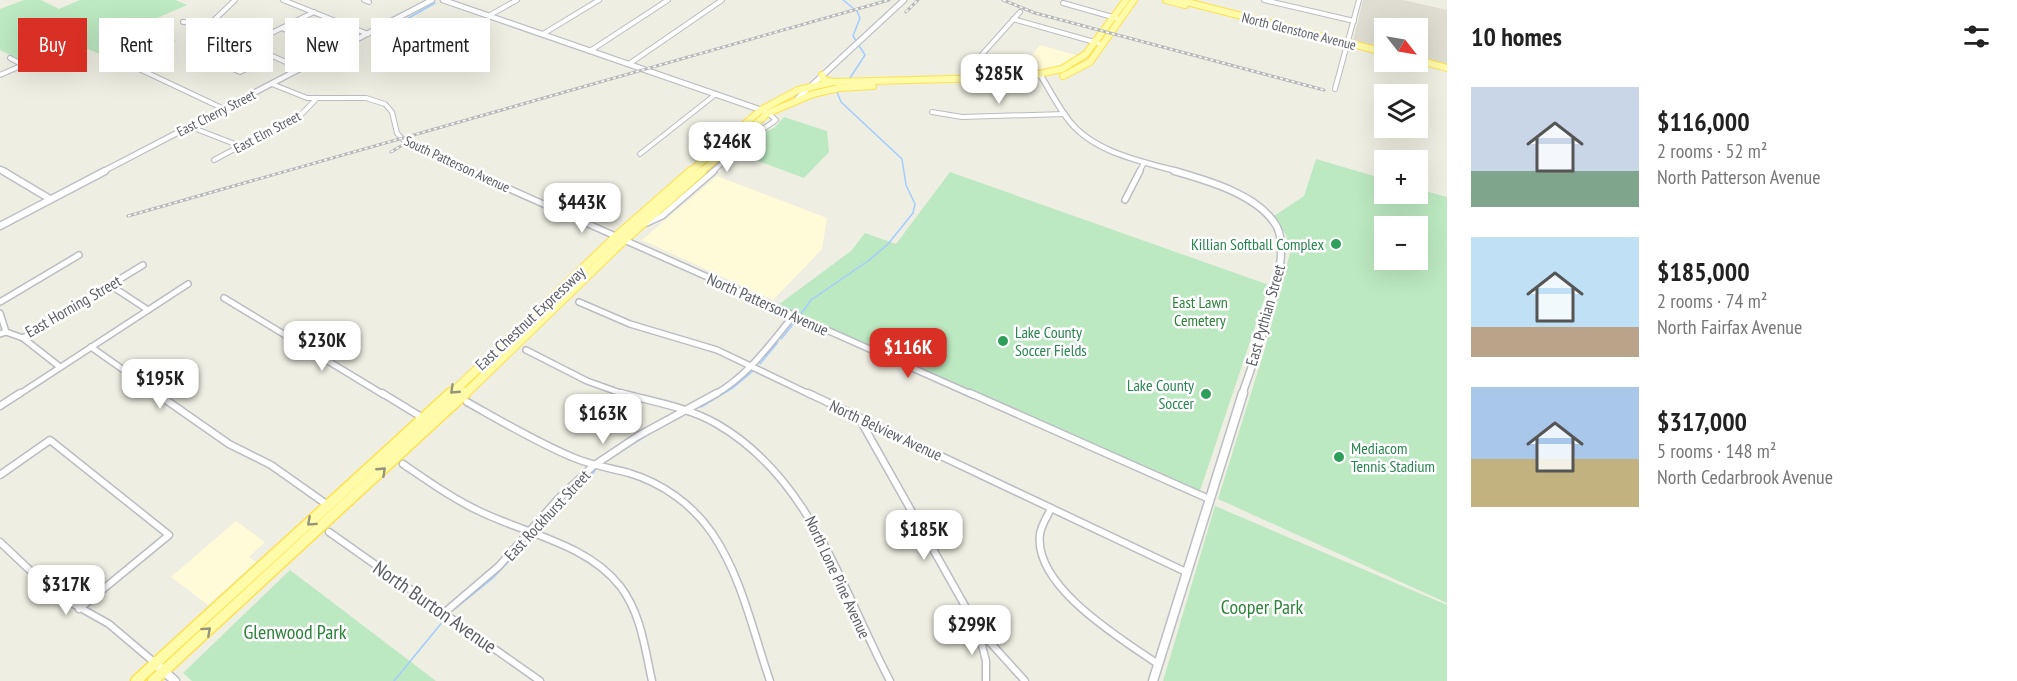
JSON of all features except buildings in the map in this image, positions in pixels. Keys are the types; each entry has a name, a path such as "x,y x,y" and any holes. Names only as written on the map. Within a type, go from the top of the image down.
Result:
{"main road":[{"name":"East Chestnut Expressway","path":"136,681 160,667 338,512 433,424 620,238 640,226 764,111 828,90 850,87 1043,78 1068,74 1090,62 1114,17 1126,0"},
{"name":"East Chestnut Expressway","path":"1099,44 1136,0"},
{"name":"North Glenstone Avenue","path":"1166,0 1374,50"},
{"name":"North Glenstone Avenue","path":"1179,0 1190,1 1215,10"},
{"path":"1428,63 1447,68"},
{"path":"822,75 823,79 833,82"},
{"name":"East Chestnut Expressway","path":"153,681 160,667 328,506 620,238 764,111 798,90 833,82 1043,78"}],"street":[{"path":"216,18 232,0"},
{"path":"284,0 368,34"},
{"path":"363,0 369,2"},
{"name":"East Cherry Street","path":"359,39 432,0"},
{"path":"444,0 764,111"},
{"path":"490,15 517,0"},
{"path":"543,34 599,0"},
{"path":"590,51 668,0"},
{"path":"629,64 722,0"},
{"path":"798,99 903,0"},
{"path":"1264,0 1354,21"},
{"path":"1294,7 1296,0"},
{"path":"1335,89 1349,44 1359,0"},
{"path":"1063,3 1121,19"},
{"path":"273,32 314,12"},
{"path":"965,79 969,69 1020,12"},
{"path":"1013,19 1099,44"},
{"path":"0,75 23,65 10,58"},
{"path":"146,72 224,109"},
{"name":"East Cherry Street","path":"0,226 296,72"},
{"path":"798,90 822,75"},
{"name":"East Pythian Street","path":"1043,78 1076,130 1096,144 1144,163 1232,192 1252,204 1274,222 1281,241 1281,270 1153,681"},
{"name":"South Patterson Avenue","path":"272,84 300,96 317,99 364,98 384,104 394,114 394,126 400,138 557,210"},
{"path":"640,154 716,94"},
{"name":"East Elm Street","path":"214,160 297,119 317,99"},
{"path":"932,112 962,117 1065,114"},
{"path":"191,126 240,146"},
{"path":"1125,200 1144,163"},
{"path":"0,169 50,199"},
{"name":"North Patterson Avenue","path":"557,210 1209,499"},
{"path":"0,302 79,255"},
{"name":"East Horning Street","path":"3,333 23,338 143,265"},
{"path":"0,406 188,284"},
{"path":"110,285 148,310"},
{"path":"224,298 433,424"},
{"name":"North Belview Avenue","path":"579,302 630,324 705,345 1186,572"},
{"path":"0,313 3,333"},
{"name":"East Rockhurst Street","path":"444,613 499,566 558,499 593,466 638,436 732,385 752,366 794,315"},
{"path":"23,338 60,367"},
{"path":"91,347 243,453 271,465 338,512"},
{"name":"North Lone Pine Avenue","path":"525,350 608,389 686,411 717,424 750,446 779,474 806,508 826,546 870,646 890,681"},
{"path":"467,402 550,447 593,466 607,467 645,478 667,488 691,508 718,543 735,578 770,681"},
{"path":"858,417 978,629 1025,681"},
{"path":"0,475 50,440 169,535 79,609"},
{"path":"403,464 479,511 591,559 620,586 635,613 652,681"},
{"path":"1051,508 1040,535 1042,553 1053,577 1100,623 1158,664"},
{"name":"North Burton Avenue","path":"329,532 540,681"},
{"path":"0,542 54,593 109,624 175,681"},
{"path":"978,629 986,661 986,681"},
{"path":"986,661 998,652"}],"shaded area":[{"path":"1363,0 1403,0 1447,10 1447,64 1428,60 1428,18 1374,18 1374,47 1353,41"},
{"path":"1040,45 1079,56 1063,66 1036,73 1017,74"},
{"path":"717,176 827,218 822,249 773,300 642,240"},
{"path":"236,521 265,542 249,557 256,562 208,605 171,577"}],"green space":[{"path":"24,0 41,0 59,9 80,0 175,0 187,5 157,18 99,18 99,54 87,49 87,18 18,18 18,59 0,50 0,9"},
{"path":"784,117 827,131 829,152 804,178 736,153 759,134 774,128"},
{"path":"1316,159 1374,176 1374,204 1428,204 1428,192 1447,197 1447,603 1218,499 1266,345 1290,253 1286,235 1274,216 1304,196"},
{"name":"East Lawn Cemetery","path":"950,172 1269,285 1200,491 778,305 851,251 865,233 896,244"},
{"name":"Cooper Park","path":"1215,506 1447,605 1447,681 1163,681"},
{"name":"Glenwood Park","path":"290,570 436,681 192,681 183,673"}],"waterway":[{"path":"843,0 853,8"},
{"path":"409,18 435,3"},
{"path":"850,78 865,55 853,36 860,18 857,11"},
{"path":"801,314 811,300 868,261 888,244 913,213 915,204 906,185 902,159 841,102 837,92"},
{"path":"781,339 794,323"},
{"path":"760,364 778,342"},
{"path":"701,407 734,387 753,371"},
{"path":"671,421 684,415"},
{"path":"612,457 649,434"},
{"path":"540,526 595,471"},
{"path":"456,608 493,578 529,540"},
{"path":"394,681 444,620"}],"railway":[{"path":"128,216 889,0"},
{"path":"906,12 918,0"},
{"path":"1003,0 1035,13 1324,90"},
{"path":"391,152 411,140"}],"place":[{"name":"Killian Softball Complex","path":"1336,244"},
{"name":"Lake County Soccer Fields","path":"1003,341"},
{"name":"Lake County Soccer","path":"1206,394"},
{"name":"Mediacom Tennis Stadium","path":"1339,457"}]}
